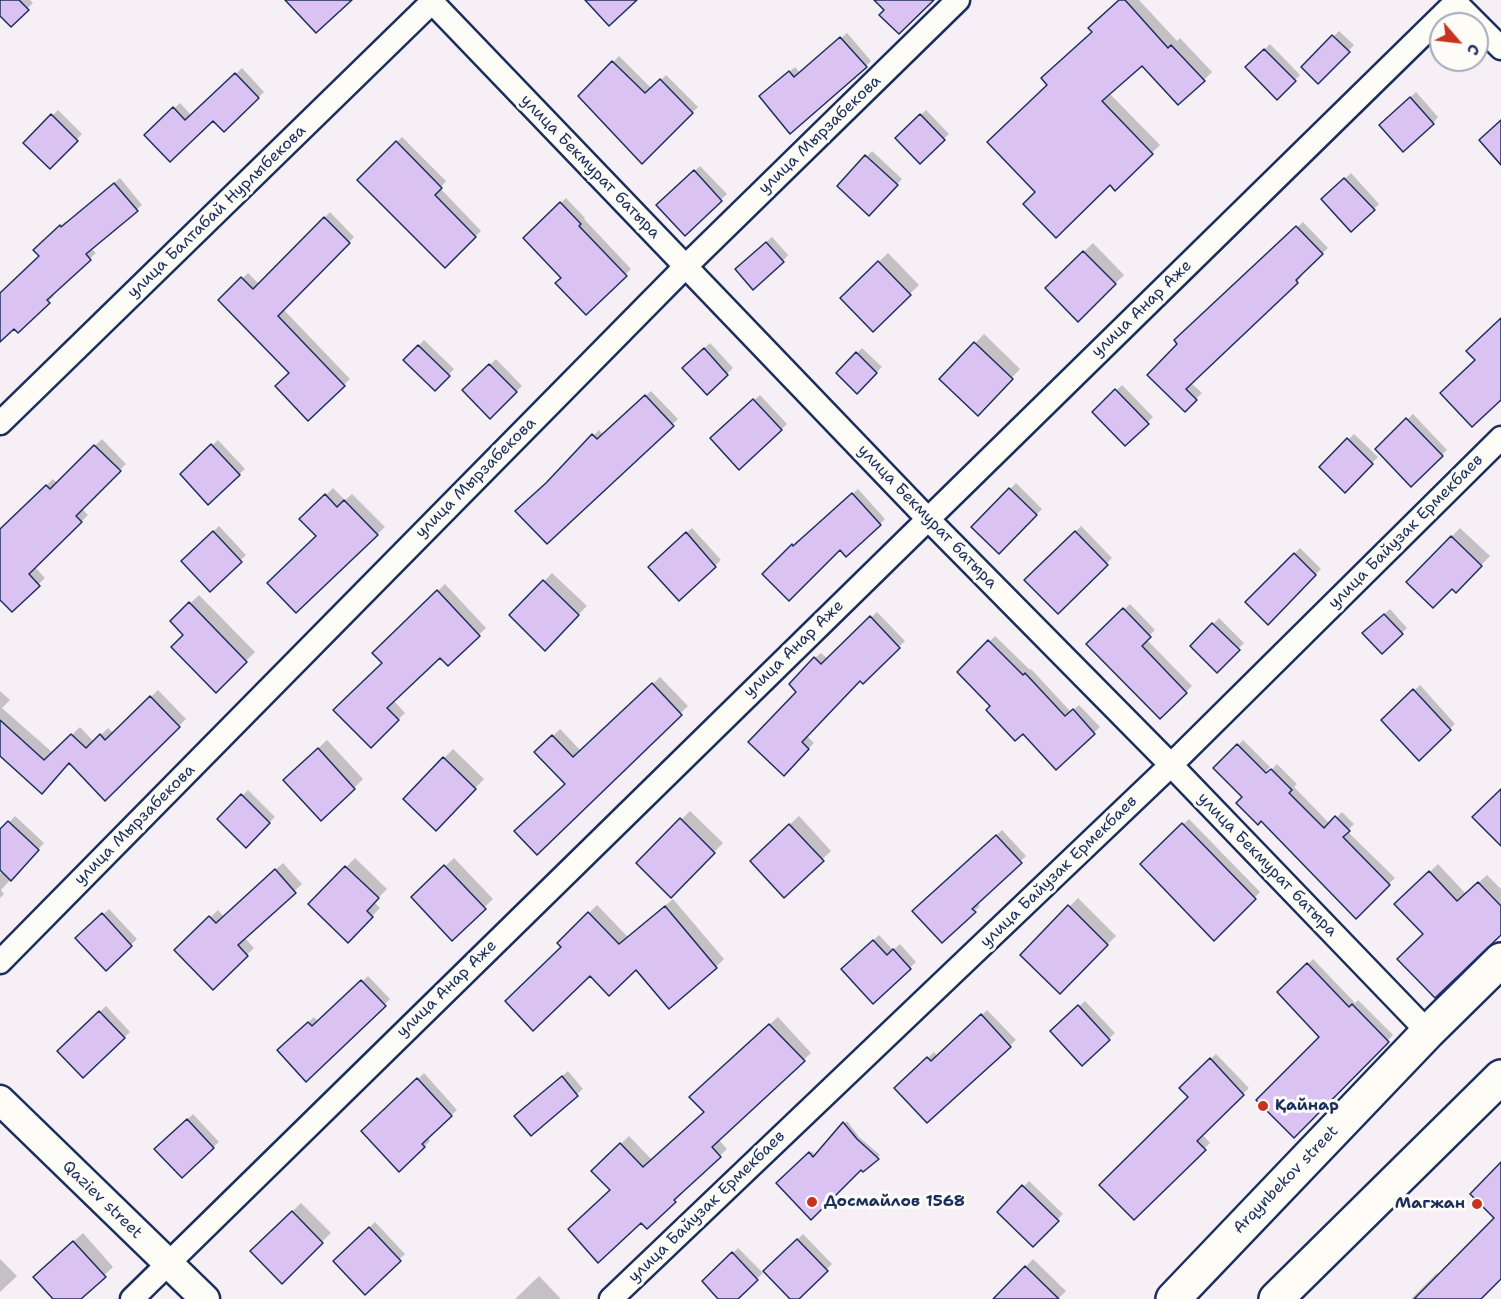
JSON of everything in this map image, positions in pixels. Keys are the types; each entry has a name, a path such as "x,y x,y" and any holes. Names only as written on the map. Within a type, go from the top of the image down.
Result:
{"main road":[{"name":"Arqynbekov street","path":"1173,1299 1428,1032 1501,960"},
{"path":"1276,1299 1498,1086"}],"street":[{"name":"улица Мырзабекова","path":"0,962 685,267 958,0"},
{"name":"улица Бекмурат батыра","path":"432,1 927,518 1172,765 1428,1032"},
{"name":"улица Балтабай Нурлыбекова","path":"0,423 432,1"},
{"path":"1455,1 1466,12"},
{"name":"улица Анар Аже","path":"132,1299 1455,1"},
{"path":"1489,36 1501,48"},
{"name":"улица Байузак Ермекбаев","path":"611,1299 1172,765 1501,438"},
{"name":"Qaziev street","path":"0,1100 205,1299"}],"building":[{"path":"0,0 19,0 29,10 11,27 0,16"},
{"path":"285,0 352,0 316,33"},
{"path":"585,0 637,0 609,26"},
{"path":"874,0 934,0 899,34 879,15 884,10"},
{"path":"1119,0 1125,0 1168,48 1171,45 1205,81 1178,105 1142,66 1102,101 1153,154 1115,191 1110,185 1056,238 1023,204 1035,192 987,142 1047,85 1041,78 1092,32 1088,28"},
{"path":"1332,35 1350,52 1318,84 1301,67"},
{"path":"840,37 867,67 790,134 759,96 789,71 794,77"},
{"path":"1264,49 1296,81 1277,100 1245,67"},
{"path":"612,61 645,93 660,79 693,113 642,164 578,96"},
{"path":"235,73 259,98 224,132 213,121 170,162 144,135 173,107 185,120"},
{"path":"1410,97 1434,124 1403,152 1379,125"},
{"path":"51,114 78,141 50,169 23,143"},
{"path":"920,114 945,140 920,164 895,138"},
{"path":"1501,120 1501,165 1479,140"},
{"path":"396,141 442,188 435,195 476,237 445,268 357,180"},
{"path":"865,155 898,185 869,216 837,186"},
{"path":"694,170 722,201 685,236 656,205"},
{"path":"1344,178 1375,210 1351,232 1321,199"},
{"path":"114,183 138,211 86,254 91,260 47,300 50,303 18,333 14,329 0,342 0,293 39,256 33,250 60,225 61,227"},
{"path":"560,202 581,224 579,226 627,276 586,315 555,283 561,278 523,238"},
{"path":"324,217 350,243 278,316 345,386 308,421 275,386 289,373 218,300 241,277 253,289"},
{"path":"1296,226 1323,254 1296,280 1298,283 1186,389 1197,400 1185,412 1147,375 1177,344 1174,340"},
{"path":"766,242 784,262 753,290 735,269"},
{"path":"1083,251 1116,284 1078,322 1045,288"},
{"path":"878,261 911,295 873,332 840,298"},
{"path":"1501,318 1501,400 1472,427 1440,393 1475,360 1466,351"},
{"path":"974,342 1013,379 978,416 939,379"},
{"path":"418,345 450,376 435,391 403,360"},
{"path":"704,348 728,375 707,395 682,368"},
{"path":"856,352 877,373 857,394 836,373"},
{"path":"489,364 517,392 490,419 462,390"},
{"path":"1115,389 1149,424 1125,446 1092,412"},
{"path":"645,395 674,426 547,544 515,511 546,483 592,434 597,439"},
{"path":"753,399 782,430 739,470 710,438"},
{"path":"1406,418 1443,456 1411,487 1375,449"},
{"path":"1347,438 1373,464 1345,493 1319,467"},
{"path":"211,444 240,475 208,505 180,474"},
{"path":"94,445 121,471 76,516 82,522 29,574 40,586 12,612 0,600 0,529 46,485 50,489"},
{"path":"1009,488 1037,515 999,554 971,527"},
{"path":"852,493 881,525 846,557 840,550 789,601 762,574 792,544 793,546"},
{"path":"325,494 337,507 344,500 378,535 296,613 267,583 316,536 299,519"},
{"path":"213,531 242,562 210,592 181,561"},
{"path":"1075,531 1108,565 1058,614 1024,580"},
{"path":"686,532 716,567 679,601 648,567"},
{"path":"1451,536 1482,566 1456,593 1452,589 1433,608 1406,582"},
{"path":"1294,553 1316,575 1268,625 1245,602"},
{"path":"543,580 579,615 545,651 509,615"},
{"path":"437,590 480,636 448,666 440,658 387,708 399,720 371,748 333,710 382,663 372,653"},
{"path":"189,602 247,662 216,693 171,647 183,635 170,621"},
{"path":"1123,608 1151,637 1142,646 1187,693 1160,719 1086,644"},
{"path":"1384,614 1403,634 1382,654 1362,633"},
{"path":"870,616 900,648 863,684 860,681 802,742 809,749 784,776 748,742 796,692 789,684 814,657 821,664"},
{"path":"1212,623 1240,650 1217,673 1190,646"},
{"path":"988,640 1023,675 1025,673 1065,716 1073,709 1095,734 1056,770 1023,734 1015,741 986,710 990,706 957,672"},
{"path":"652,683 682,715 537,855 514,831 565,784 534,752 552,735 573,757"},
{"path":"1413,689 1451,730 1419,761 1381,720"},
{"path":"150,696 180,727 105,801 69,763 42,794 0,756 0,720 44,760 71,734 86,748 100,734 105,740"},
{"path":"1237,744 1266,773 1271,769 1292,790 1289,793 1324,828 1335,816 1350,831 1343,837 1390,885 1356,919 1261,821 1258,825 1236,803 1242,797 1213,768"},
{"path":"318,748 355,789 321,821 283,780"},
{"path":"443,757 476,789 436,831 403,799"},
{"path":"1501,789 1501,846 1472,817"},
{"path":"241,794 270,823 246,848 217,819"},
{"path":"680,818 715,853 671,898 636,863"},
{"path":"8,821 39,850 11,881 0,870 0,829"},
{"path":"1182,823 1256,899 1214,941 1140,864"},
{"path":"789,824 824,861 784,898 750,861"},
{"path":"996,835 1022,863 972,909 976,912 942,943 912,911"},
{"path":"444,865 486,909 452,941 411,897"},
{"path":"345,866 379,898 367,911 373,917 348,943 308,904"},
{"path":"275,869 296,893 238,945 248,956 213,990 174,950 209,916 216,923"},
{"path":"1429,871 1457,901 1478,882 1501,906 1501,935 1435,998 1397,959 1423,934 1394,904"},
{"path":"1068,905 1108,945 1060,994 1020,955"},
{"path":"665,906 717,968 669,1009 636,970 609,996 590,976 533,1031 505,1001 561,947 557,943 588,912 619,944"},
{"path":"102,913 132,946 106,971 75,938"},
{"path":"873,940 887,955 893,949 911,969 873,1004 841,969"},
{"path":"1307,963 1349,1007 1352,1004 1389,1042 1294,1138 1256,1100 1319,1037 1277,992"},
{"path":"361,980 386,1006 306,1082 277,1050 308,1022 312,1026"},
{"path":"1078,1005 1110,1040 1082,1066 1050,1031"},
{"path":"99,1011 125,1038 83,1078 57,1051"},
{"path":"981,1014 1011,1047 927,1123 894,1088 927,1057 931,1061"},
{"path":"769,1024 805,1061 712,1147 721,1157 674,1200 676,1202 647,1229 641,1223 598,1263 568,1229 610,1190 591,1171 620,1143 643,1167 704,1112 689,1097"},
{"path":"1210,1058 1244,1095 1197,1141 1206,1150 1134,1220 1099,1185 1188,1097 1179,1088"},
{"path":"562,1076 578,1096 531,1136 514,1116"},
{"path":"417,1078 452,1116 422,1144 425,1147 399,1172 361,1131"},
{"path":"187,1119 214,1148 182,1178 154,1149"},
{"path":"843,1122 857,1139 879,1159 863,1172 861,1170 811,1220 776,1183 809,1152 813,1157"},
{"path":"1501,1162 1501,1279 1481,1299 1414,1299 1494,1218 1470,1194"},
{"path":"1022,1185 1059,1221 1033,1247 997,1212"},
{"path":"292,1211 323,1243 282,1284 250,1251"},
{"path":"369,1227 401,1261 365,1295 333,1261"},
{"path":"797,1239 828,1271 799,1299 790,1299 763,1271"},
{"path":"73,1241 106,1277 81,1299 53,1299 33,1277"},
{"path":"732,1252 758,1280 738,1299 718,1299 702,1281"},
{"path":"1025,1266 1059,1299 993,1299"}],"place":[{"name":"Қайнар","path":"1263,1106"},
{"name":"Досмайлов 1568","path":"812,1202"},
{"name":"Магжан","path":"1477,1204"}]}
